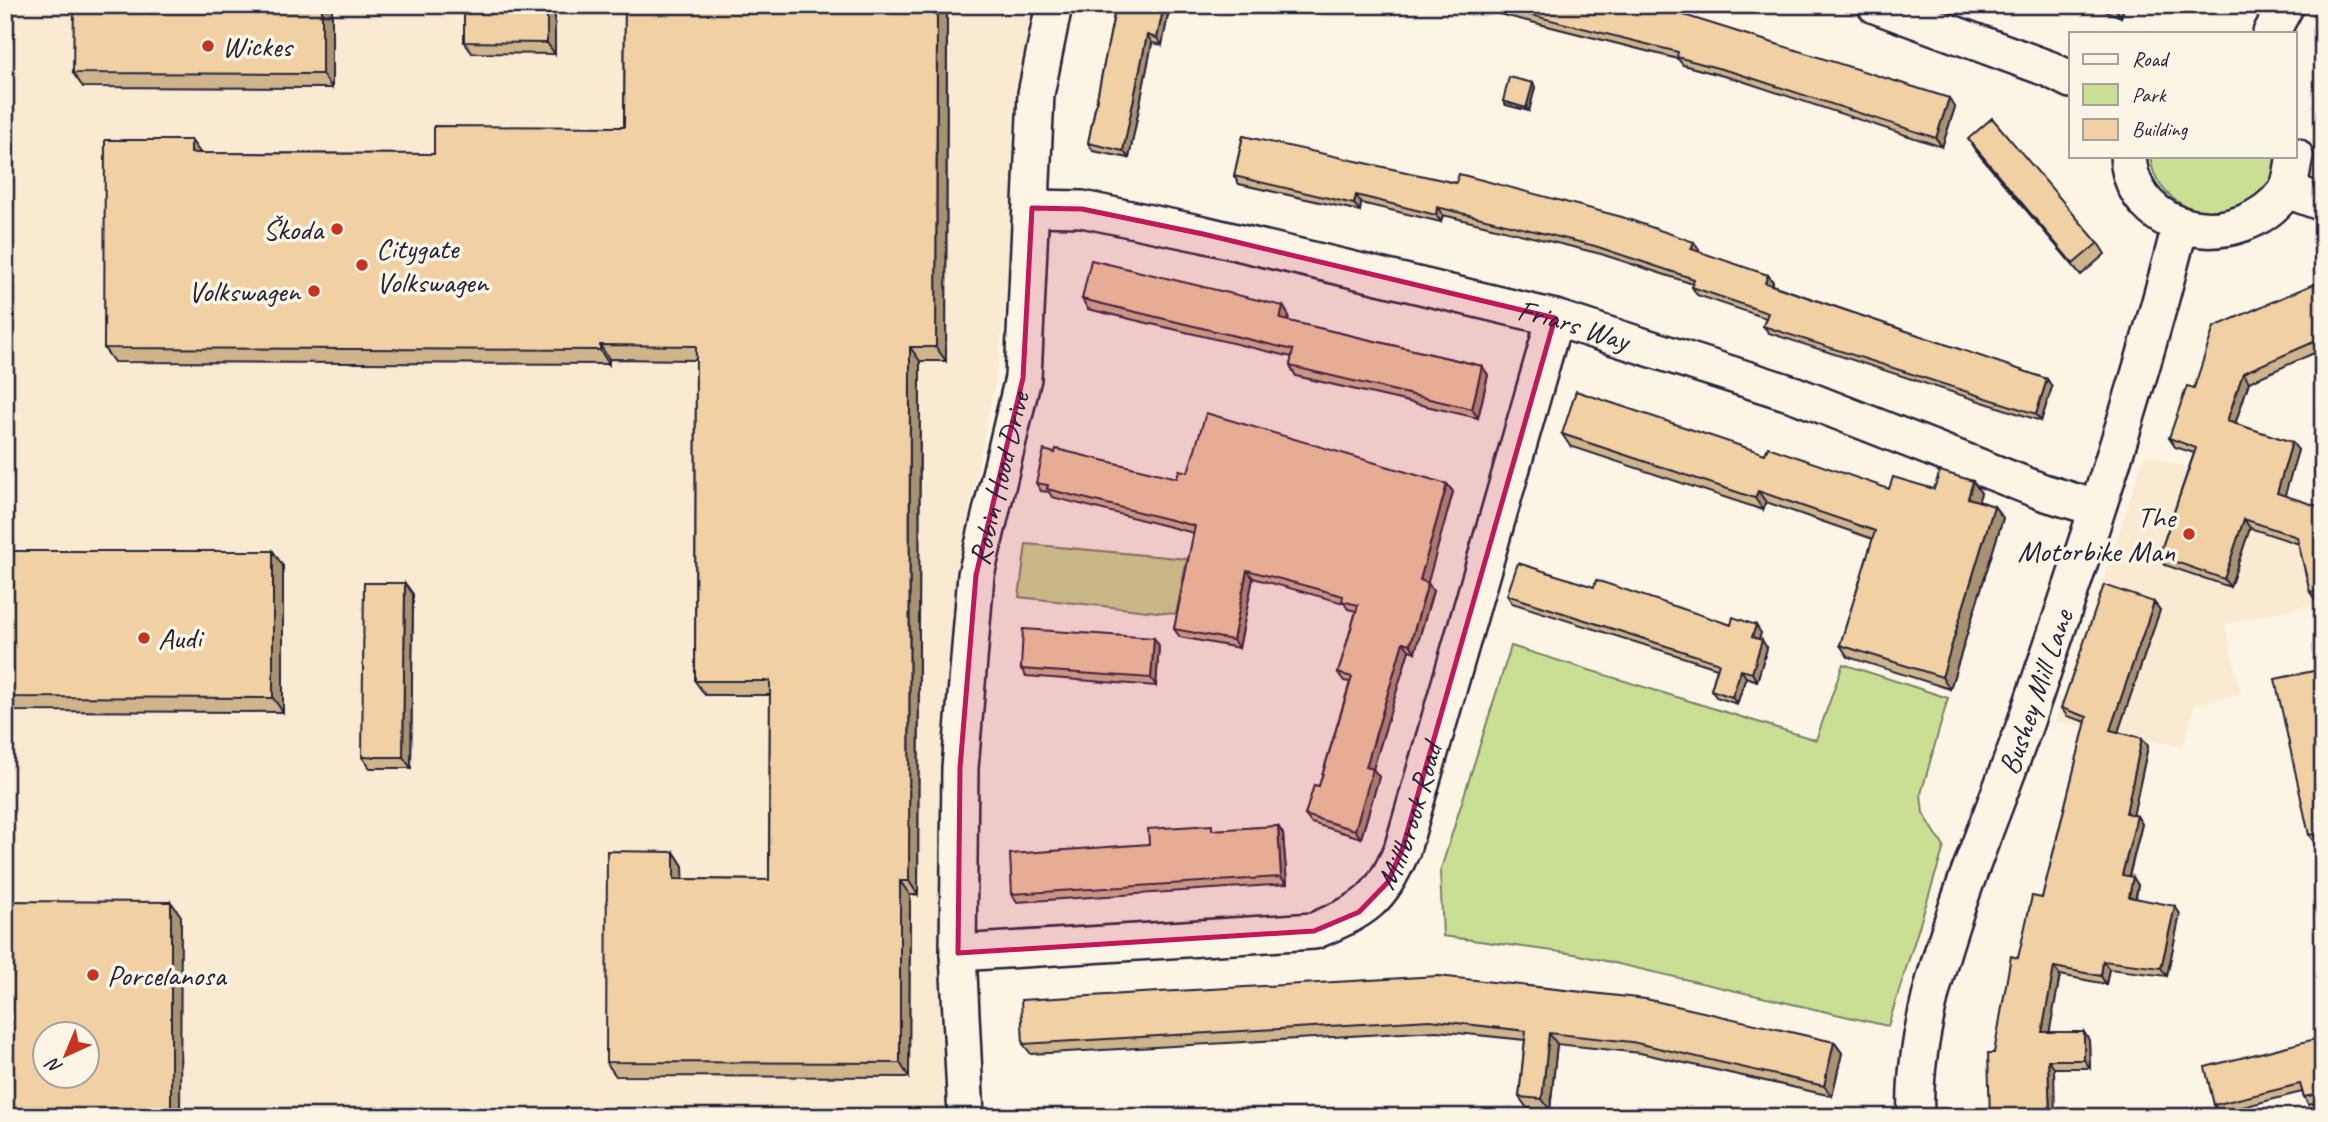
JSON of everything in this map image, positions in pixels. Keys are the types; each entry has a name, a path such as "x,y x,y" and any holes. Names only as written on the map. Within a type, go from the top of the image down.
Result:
{"street":[{"name":"Robin Hood Drive","path":"966,1117 958,953 960,768 976,575 1023,378 1036,94 1054,5"},
{"path":"1875,5 2040,65 2069,79"},
{"path":"2272,32 2286,5"},
{"path":"2129,158 2137,188 2155,211 2180,226 2220,232 2248,224 2271,207 2287,190 2295,158"},
{"path":"2287,190 2323,203"},
{"name":"Friars Way","path":"1032,208 1082,209 1203,234 1555,318 1796,396 2042,492 2096,508"},
{"name":"Bushey Mill Lane","path":"1916,1117 1923,1030 1941,960 2026,722 2096,508 2143,362 2180,226"},
{"name":"Millbrook Road","path":"958,953 1314,932 1359,912 1381,889 1388,881 1402,850 1555,318"}],"highlighted area":[{"path":"1032,208 1082,209 1203,234 1555,318 1402,850 1388,882 1359,912 1314,931 958,953 960,768 976,575 1023,378"}],"shaded area":[{"path":"5,5 1035,5 1015,102 1012,245 998,366 963,541 944,725 943,1092 946,1117 5,1117"},
{"path":"2145,454 2323,513 2323,602 2225,624 2241,694 2195,704 2183,747 2056,721"}],"green space":[{"path":"2151,158 2279,158 2273,179 2257,198 2240,208 2220,213 2183,205 2167,193 2156,177"},
{"path":"1026,544 1187,559 1176,614 1019,597"},
{"path":"1511,646 1816,740 1843,664 1948,698 1921,794 1923,813 1944,847 1888,1026 1575,954 1443,936 1440,872"}],"building":[{"name":"Wickes","path":"74,5 322,5 322,74 73,73"},
{"path":"464,5 547,5 547,43 464,42"},
{"path":"625,5 937,5 936,347 910,347 909,881 900,881 900,1063 606,1062 607,851 674,852 674,879 769,880 770,681 695,681 696,346 600,345 600,350 104,348 105,140 191,140 191,153 434,154 434,126 624,127"},
{"path":"1116,5 1164,5 1157,38 1147,35 1123,151 1088,143"},
{"path":"1491,5 1652,5 1949,98 1936,138 1736,73 1677,57 1678,52"},
{"path":"2104,5 2117,5 2116,10"},
{"path":"2323,44 2323,68 2317,67"},
{"path":"1509,77 1533,83 1526,108 1503,101"},
{"path":"1992,118 2098,243 2073,264 1968,139"},
{"path":"1243,136 1456,183 1459,174 1622,217 1694,242 1691,249 1768,275 1765,283 2047,379 2036,414 1763,326 1768,313 1692,287 1694,279 1595,246 1437,207 1436,215 1356,195 1354,204 1234,176"},
{"path":"1091,260 1283,306 1280,319 1482,366 1472,409 1290,366 1293,350 1082,299"},
{"path":"2323,280 2323,338 2243,373 2227,421 2292,442 2277,493 2323,508 2323,590 2310,592 2297,537 2244,519 2224,579 2159,556 2196,448 2169,438 2187,386 2194,388 2214,327"},
{"path":"1576,391 1765,454 1768,447 1889,489 1893,477 1934,489 1940,471 1973,481 1968,498 1994,506 1942,677 1840,645 1875,531 1758,491 1755,498 1562,434"},
{"path":"1206,413 1447,484 1420,580 1428,583 1410,644 1403,642 1366,767 1373,769 1355,830 1305,815 1314,785 1319,786 1352,677 1338,673 1358,605 1342,601 1343,596 1247,570 1233,640 1174,629 1195,526 1047,489 1048,485 1036,483 1044,450 1055,453 1056,449 1177,478 1179,470 1188,472"},
{"name":"Audi","path":"5,551 273,551 273,698 5,697"},
{"path":"1518,563 1594,587 1596,580 1731,625 1733,617 1756,625 1752,637 1762,640 1752,673 1741,670 1732,697 1711,690 1719,663 1507,595"},
{"path":"364,583 405,583 403,757 362,757"},
{"path":"2104,585 2154,602 2110,730 2142,738 2126,813 2137,816 2122,875 2133,877 2129,897 2175,906 2161,968 2103,961 2101,976 2054,967 2042,1032 2084,1032 2084,1060 2048,1060 2050,1117 1990,1117 1988,1053 1994,1053 2011,956 2018,958 2032,896 2042,898 2087,717 2061,708"},
{"path":"1023,629 1154,638 1151,678 1021,669"},
{"path":"2323,669 2323,832 2309,835 2275,679"},
{"path":"1212,825 1212,830 1278,826 1281,877 1012,894 1010,854 1149,844 1148,829"},
{"name":"Porcelanosa","path":"5,901 171,902 171,1117 5,1117"},
{"path":"1438,976 1646,999 1834,1042 1824,1086 1632,1042 1549,1033 1542,1099 1519,1097 1526,1031 1430,1020 1023,1044 1021,1000"},
{"path":"2323,1037 2323,1093 2304,1097 2300,1084 2214,1105 2205,1067"}],"place":[{"name":"Wickes","path":"208,46"},
{"name":"Škoda","path":"337,229"},
{"name":"Citygate Volkswagen","path":"362,265"},
{"name":"Volkswagen","path":"314,291"},
{"name":"The Motorbike Man","path":"2189,534"},
{"name":"Audi","path":"144,638"},
{"name":"Porcelanosa","path":"93,975"}]}
